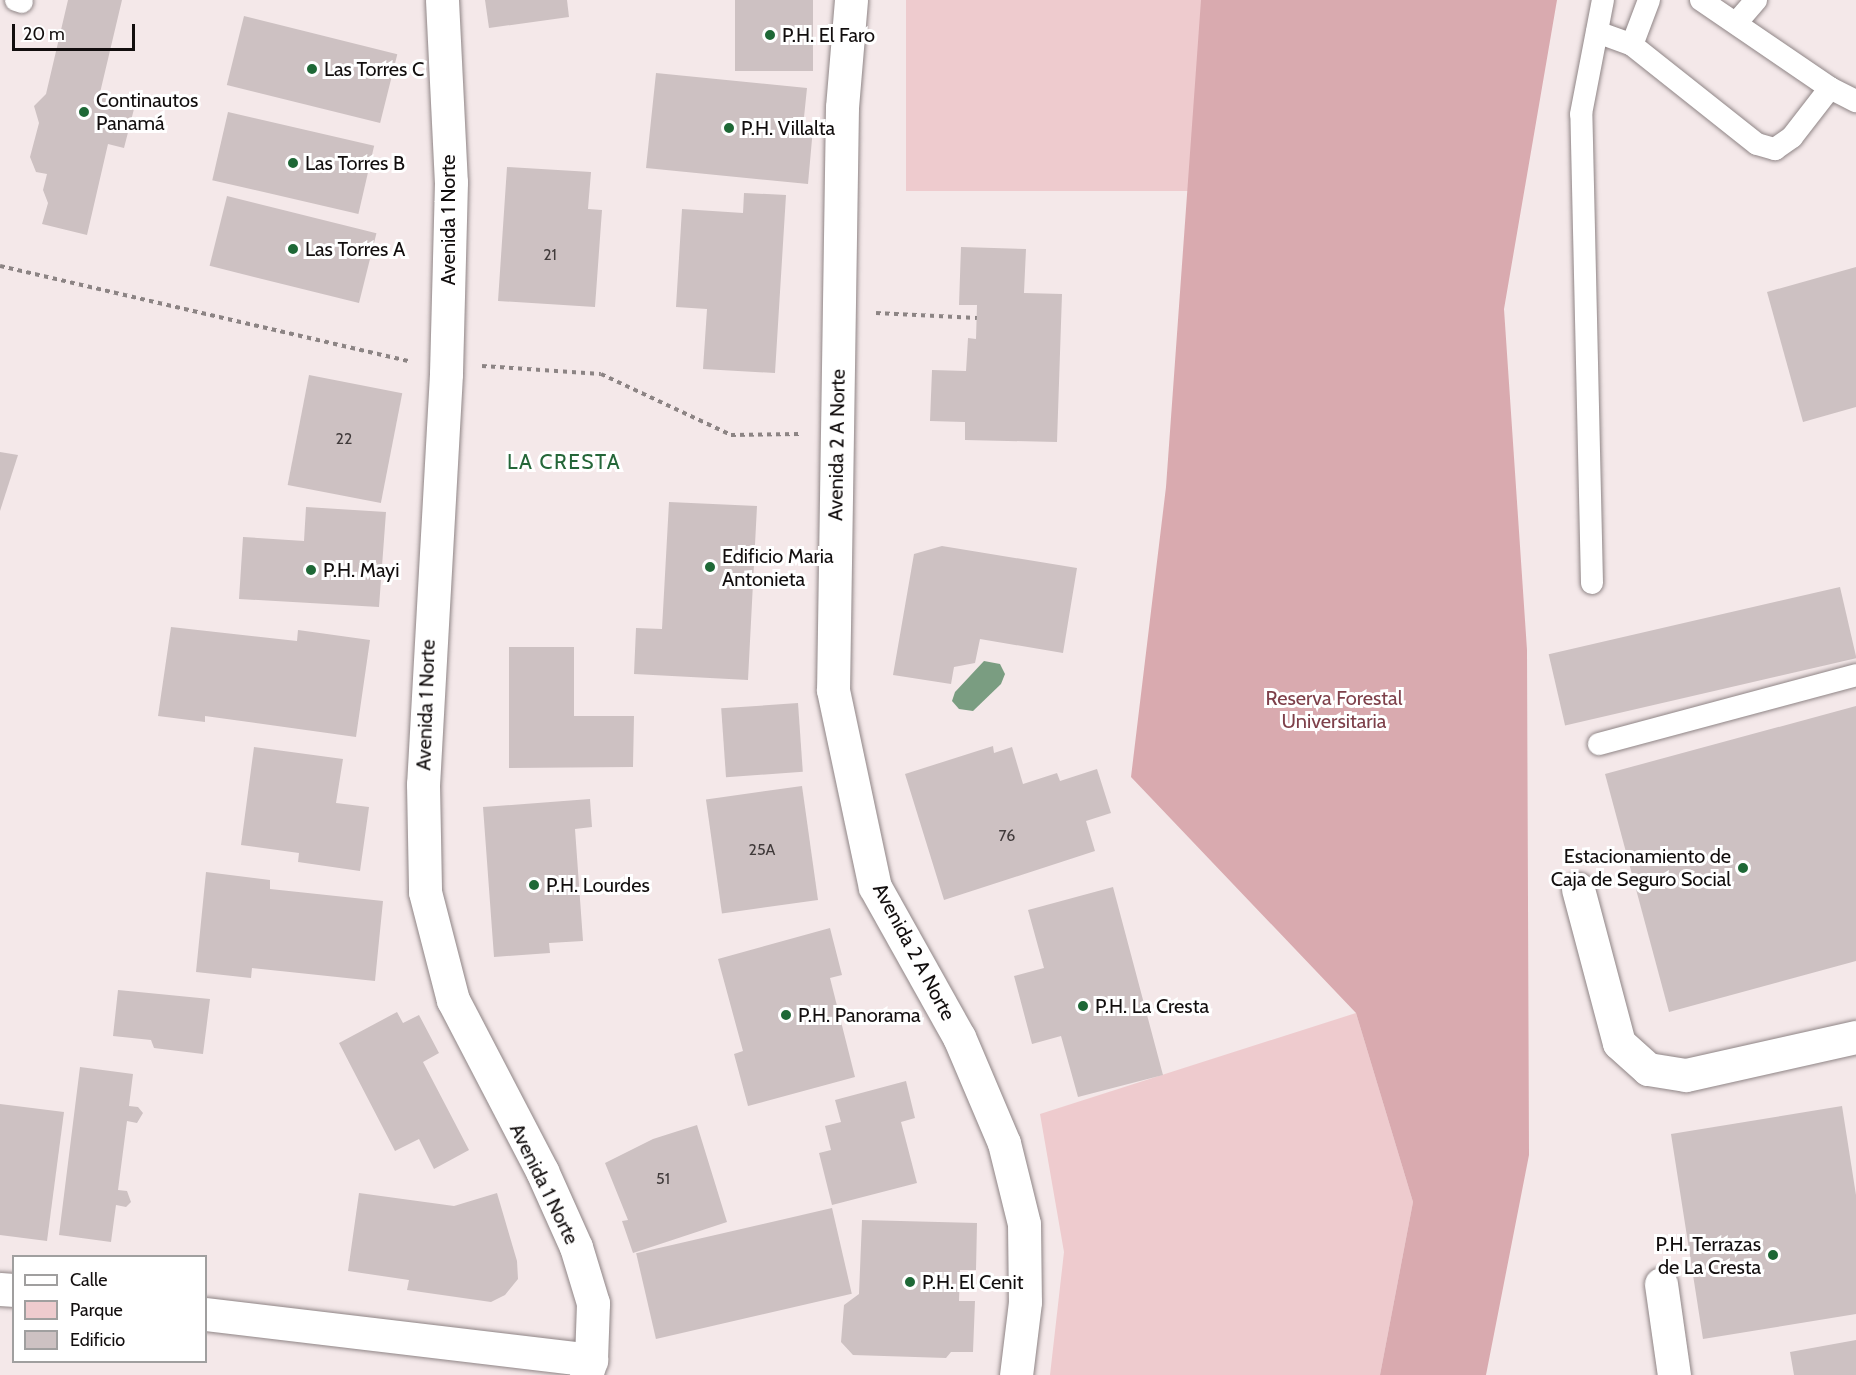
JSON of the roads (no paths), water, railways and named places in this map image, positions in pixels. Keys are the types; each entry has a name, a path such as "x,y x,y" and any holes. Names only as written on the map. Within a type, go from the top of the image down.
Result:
{"street":[{"name":"Avenida 1 Norte","path":"442,0 451,182 446,374 423,784 425,892 453,1000 542,1171 576,1247 593,1303 588,1368"},
{"name":"Avenida 2 A Norte","path":"851,0 842,107 832,690 875,887 959,1037 1004,1143 1024,1224 1025,1302 1016,1375"},
{"path":"1578,890 1619,1043 1648,1069 1686,1075 1856,1037"},
{"path":"1662,1284 1674,1375"},
{"path":"207,1314 588,1368"}],"lane":[{"path":"1592,583 1581,114 1603,0"},
{"path":"1632,45 1649,0"},
{"path":"1701,0 1737,22 1830,88 1856,101"},
{"path":"1737,22 1756,0"},
{"path":"1597,32 1632,45 1757,144 1775,149 1791,137 1830,88"},
{"path":"1599,744 1856,675"}],"place":[{"name":"P.H. El Faro","path":"770,35"},
{"name":"Las Torres C","path":"312,69"},
{"name":"Continautos Panamá","path":"84,112"},
{"name":"P.H. Villalta","path":"729,128"},
{"name":"Las Torres B","path":"293,163"},
{"name":"Las Torres A","path":"293,249"},
{"name":"Edificio Maria Antonieta","path":"710,567"},
{"name":"P.H. Mayi","path":"311,570"},
{"name":"Estacionamiento de Caja de Seguro Social","path":"1743,868"},
{"name":"P.H. Lourdes","path":"534,885"},
{"name":"P.H. La Cresta","path":"1083,1006"},
{"name":"P.H. Panorama","path":"786,1015"},
{"name":"P.H. Terrazas de La Cresta","path":"1773,1255"},
{"name":"P.H. El Cenit","path":"910,1282"}],"district":[{"name":"LA CRESTA","path":"564,462"}],"park label":[{"name":"Reserva Forestal Universitaria","path":"1334,710"}]}
